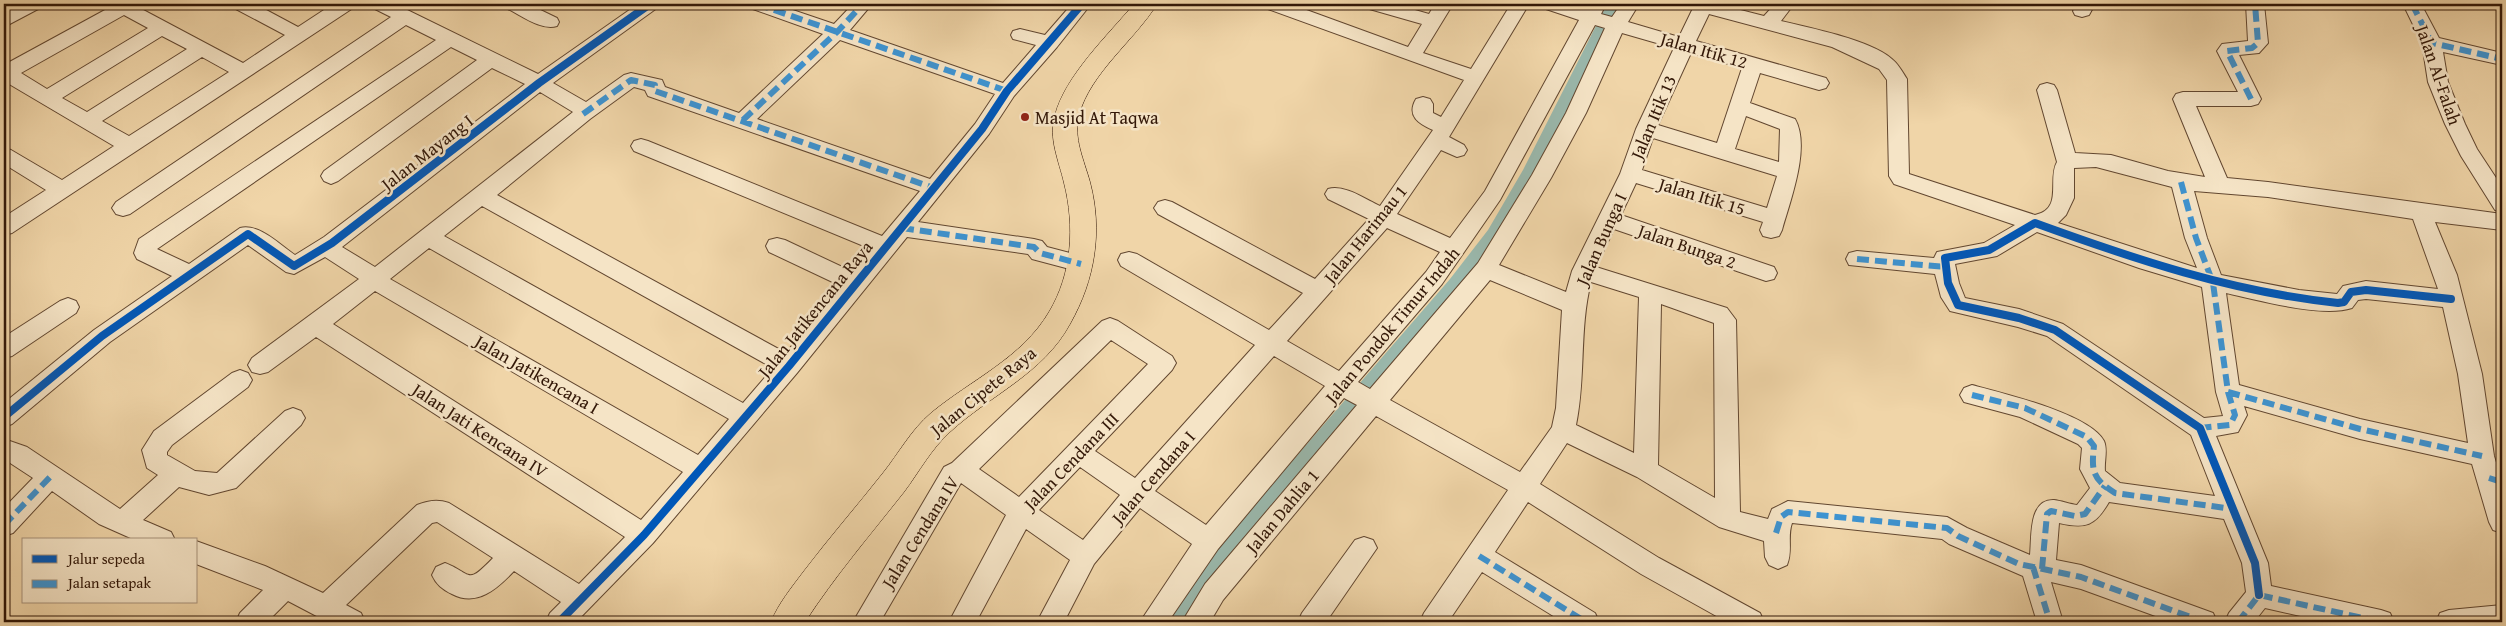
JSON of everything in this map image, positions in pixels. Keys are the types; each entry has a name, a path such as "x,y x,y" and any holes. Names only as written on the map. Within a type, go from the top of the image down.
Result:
{"main road":[{"name":"Jalan Cipete Raya","path":"787,622 814,582 895,481 929,435 952,414 1016,367 1047,338 1060,318 1073,289 1081,264 1084,240 1084,214 1064,135 1068,113 1080,90 1146,4"}],"street":[{"path":"4,21 33,4"},
{"path":"241,4 299,35"},
{"path":"4,227 346,4"},
{"path":"380,4 539,83 583,109 583,114"},
{"path":"513,4 550,22"},
{"name":"Jalan Mayang I","path":"189,274 248,234 294,266 332,243 539,83 650,4"},
{"path":"757,4 1007,91"},
{"path":"743,120 838,31 863,4"},
{"name":"Jalan Jatikencana Raya","path":"559,622 644,535 790,366 982,128 1007,91 1050,44 1082,4"},
{"path":"1272,4 1412,54 1414,57 1475,77"},
{"path":"1373,4 1434,21"},
{"path":"1412,54 1444,4"},
{"name":"Jalan Harimau 1","path":"1165,208 1318,291 1384,217 1440,134 1520,4"},
{"name":"Jalan Itik 12","path":"1550,4 1601,17 1685,44 1820,83"},
{"name":"Jalan Pondok Timur Indah","path":"1358,394 1508,169 1542,101 1601,17 1630,4"},
{"path":"1769,22 1785,4"},
{"path":"2219,185 2183,99 2251,99 2227,51 2252,48 2258,44 2255,4"},
{"name":"Jalan Al-Falah","path":"2411,4 2432,44 2442,90 2468,151 2493,174 2502,204"},
{"path":"1704,5 1838,42 1868,54 1886,64 1896,79 1899,176 1901,179 2213,283 2338,303 2344,302 2351,292 2366,290 2451,299"},
{"name":"Jalan Itik 13","path":"1630,174 1646,128 1704,5"},
{"path":"4,73 122,7 243,71"},
{"path":"123,208 404,16"},
{"name":"Jalan Pondok Timur Indah","path":"1154,622 1209,541 1281,454 1358,394 1436,329 1486,269 1541,178 1576,113 1601,17"},
{"path":"47,98 161,28"},
{"path":"1020,35 1050,44"},
{"path":"4,417 88,346 189,274 145,253 147,245 450,39"},
{"path":"2432,44 2502,59"},
{"path":"87,121 200,49"},
{"path":"331,176 491,59"},
{"path":"1724,152 1752,64"},
{"path":"4,73 129,146"},
{"path":"260,365 316,325 583,114 631,80 655,86 655,91 743,120 934,188"},
{"path":"2047,90 2068,162 2061,174 2065,190 2056,214 2044,222 2035,223 1990,250 1945,258 1945,267 1953,300 1958,306 2019,318 2055,330 2200,428 2255,563 2259,595 2238,622"},
{"path":"1423,104 1423,117 1457,150"},
{"path":"1646,128 1788,172 1791,149 1788,124 1739,106"},
{"path":"641,146 885,246"},
{"path":"4,155 62,190"},
{"path":"2068,162 2085,159 2100,160 2181,182 2280,190 2421,213 2502,222"},
{"name":"Jalan Itik 15","path":"1630,174 1773,224 1788,172"},
{"name":"Jalan Bunga I","path":"1563,430 1568,408 1574,304 1583,271 1630,174"},
{"path":"2181,182 2196,238 2213,283 2228,392 2235,415 2230,425 2200,428"},
{"path":"1335,194 1455,250"},
{"path":"480,195 790,366"},
{"path":"2421,213 2446,275 2470,374 2502,522"},
{"name":"Jalan Bunga 2","path":"1608,219 1766,273"},
{"path":"902,228 1034,247 1040,253 1081,264"},
{"path":"428,237 745,416"},
{"path":"332,243 330,248 338,256 375,279"},
{"path":"777,246 856,283"},
{"path":"1857,259 1945,267"},
{"path":"1129,260 1358,394 1526,488 1650,566 1751,622"},
{"path":"1486,269 1574,304"},
{"path":"1583,271 1719,314 1726,323 1728,519"},
{"name":"Jalan Jatikencana I","path":"375,279 700,469"},
{"name":"Jalan Cendana I","path":"1050,622 1085,556 1138,492 1318,291"},
{"path":"1646,470 1650,293"},
{"path":"4,349 68,307"},
{"name":"Jalan Jati Kencana IV","path":"316,325 644,535"},
{"name":"Jalan Cendana III","path":"961,470 1110,327 1164,363 1022,512 962,622"},
{"path":"240,380 157,445 154,455 156,461 175,475 211,485 222,483 293,418"},
{"path":"2228,392 2360,429 2491,472"},
{"name":"Jalan Dahlia 1","path":"1196,622 1214,592 1358,394"},
{"path":"1972,395 2025,408 2087,437 2094,446 2091,467 2093,474 2115,493 2234,509"},
{"path":"1436,621 1563,430 1646,470 1728,519 1777,545 1781,517 1788,512 1947,528 1958,536 2019,564 2090,580 2204,622"},
{"path":"4,449 18,454 122,523 157,538"},
{"path":"1078,453 1209,541"},
{"name":"Jalan Cendana IV","path":"866,622 953,474 961,470 1085,556"},
{"path":"122,523 175,475"},
{"path":"4,525 51,476"},
{"path":"2050,622 2038,568 2047,514 2051,511 2060,511 2074,516 2083,515 2088,512 2105,486"},
{"path":"326,607 430,511 440,511 580,599"},
{"path":"1311,622 1364,548"},
{"path":"198,553 229,563 326,607 352,622"},
{"path":"445,575 462,587 478,586 511,556"},
{"path":"1479,556 1586,622"},
{"path":"249,622 283,588"},
{"path":"2259,595 2382,622"},
{"path":"2449,622 2502,617"}],"waterway":[{"path":"1174,622 1190,595 1457,284 1494,235 1531,171 1615,4"}],"marked path":[{"path":"757,4 1007,91"},
{"path":"743,120 838,31 863,4"},
{"path":"2251,99 2227,51 2229,49 2252,48 2258,43 2255,4"},
{"path":"2412,4 2432,43 2502,59"},
{"path":"583,114 631,80 655,85 655,91 934,188"},
{"path":"2181,182 2196,238 2213,283 2228,392 2235,415 2230,425 2200,428"},
{"path":"902,228 1034,247 1040,253 1081,264"},
{"path":"1857,259 1945,267"},
{"path":"2228,392 2360,429 2482,456"},
{"path":"1972,395 2025,408 2087,437 2094,446 2092,463 2094,474 2101,483 2115,493 2233,509"},
{"path":"4,525 51,476"},
{"path":"2489,478 2502,482"},
{"path":"2042,569 2047,514 2051,511 2075,516 2085,514 2093,506 2105,486"},
{"path":"1776,533 1781,517 1788,512 1947,528 1958,536 2019,564 2081,577 2204,622"},
{"path":"1479,556 1586,622"},
{"path":"2033,567 2050,622"},
{"path":"2238,622 2259,595 2381,622"}],"cycle path":[{"path":"4,417 102,336 248,234 294,266 332,243 539,83 650,4"},
{"path":"559,622 644,535 789,366 982,129 1007,91 1082,4"},
{"path":"2259,595 2255,563 2200,428 2055,330 2019,318 1958,305 1948,283 1945,258 1989,250 2035,223 2109,250 2184,274 2260,292 2338,303 2344,302 2351,292 2366,290 2451,299"}],"place":[{"name":"Masjid At Taqwa","path":"1025,117"}]}
